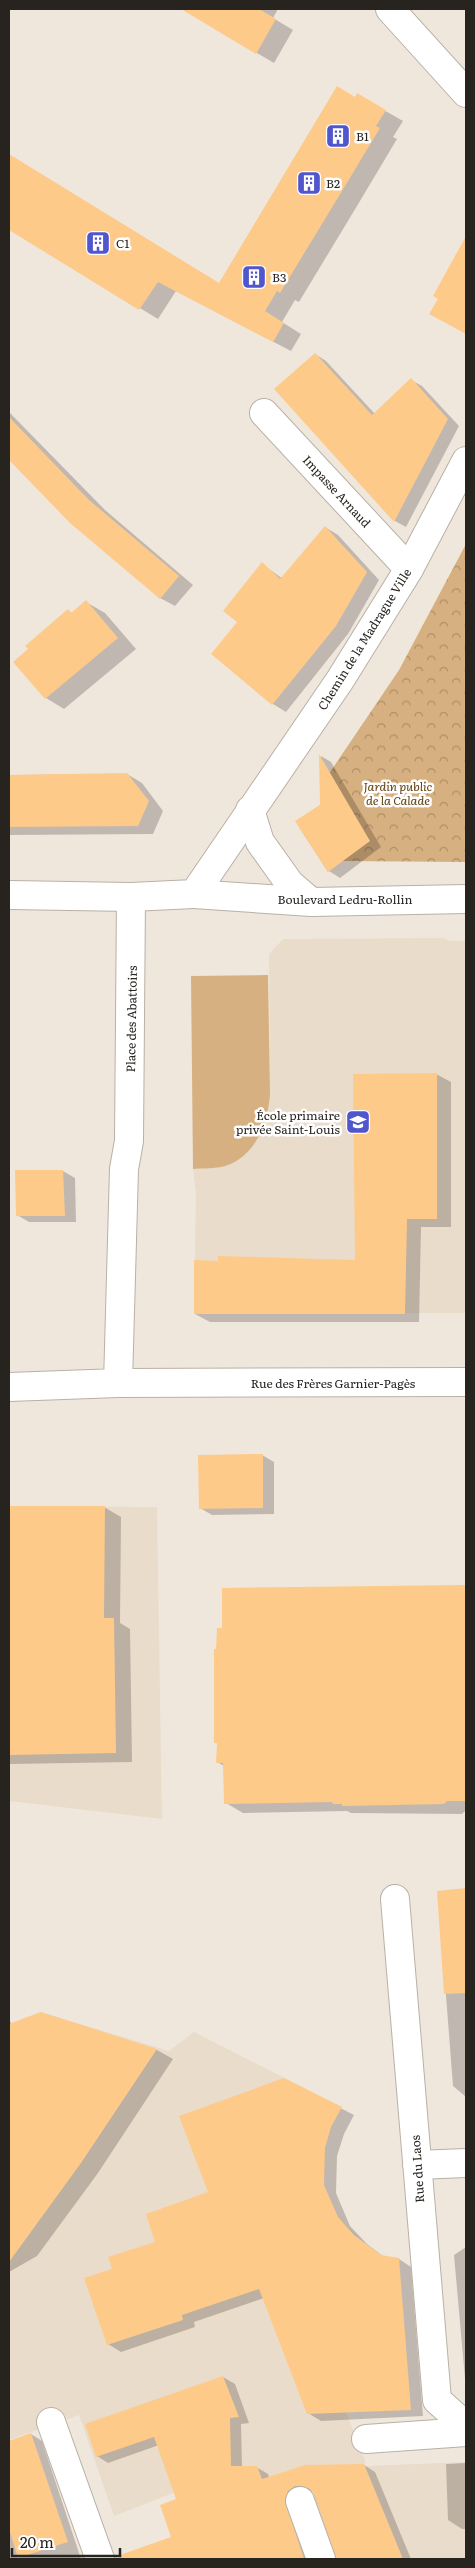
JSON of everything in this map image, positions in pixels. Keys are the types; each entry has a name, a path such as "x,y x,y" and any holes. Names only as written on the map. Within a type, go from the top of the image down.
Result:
{"street":[{"path":"390,9 466,93"},
{"name":"Impasse Arnaud","path":"264,413 409,569"},
{"name":"Chemin de la Madrague Ville","path":"194,894 340,680 409,569 466,461"},
{"path":"250,810 260,842 290,884 311,902"},
{"path":"9,894 131,896 194,894"},
{"name":"Boulevard Ledru-Rollin","path":"194,894 311,902 466,899"},
{"name":"Place des Abattoirs","path":"118,1384 124,1169 129,1141 131,896"},
{"name":"Rue des Frères Garnier-Pagès","path":"9,1387 199,1383 466,1382"},
{"name":"Rue du Laos","path":"395,1899 436,2400 466,2426"},
{"path":"417,2165 466,2163"},
{"path":"52,2422 100,2559"},
{"path":"366,2439 466,2432"},
{"path":"300,2501 321,2559"}],"shaded area":[{"name":"École primaire privée Saint-Louis","path":"443,938 450,941 466,941 466,1313 194,1314 196,1194 193,1169 225,1166 240,1157 270,1094 269,954 283,939"},
{"path":"9,1506 157,1507 162,1819 9,1801"},
{"path":"41,2012 169,2051 194,2032 342,2107 331,2127 325,2148 324,2185 338,2217 365,2244 346,2412 366,2463 284,2493 212,2478 114,2516 79,2415 9,2440 9,2024"},
{"path":"466,2462 466,2559 403,2559 365,2466"}],"green space":[{"name":"Jardin public de la Calade","path":"466,544 466,862 341,861 328,872 299,827 298,821 320,805 320,787 399,670"},
{"path":"268,975 270,1094 263,1127 245,1155 236,1161 221,1167 193,1169 191,976"}],"building":[{"path":"181,9 259,9 276,19 256,54"},
{"path":"337,86 355,97 357,93 386,110 376,126 380,128 280,293 277,291 265,311 284,323 273,342 158,282 139,310 9,230 9,154 219,283"},
{"path":"466,236 466,334 429,314 438,299 433,296"},
{"path":"315,353 372,415 411,378 448,419 394,522 274,389"},
{"path":"9,417 89,500 179,576 160,599 70,523 9,460"},
{"path":"325,526 367,572 336,626 272,705 211,654 237,622 223,611 262,562 280,579"},
{"path":"86,600 118,638 45,699 13,662 28,649 25,646 68,609 71,613"},
{"path":"319,754 370,841 328,872 295,821 320,805"},
{"path":"127,773 149,801 138,826 9,827 9,775"},
{"path":"437,1073 437,1219 407,1219 405,1314 194,1314 194,1260 218,1261 218,1256 355,1260 353,1074"},
{"path":"15,1170 63,1170 65,1216 16,1216"},
{"path":"263,1454 263,1508 199,1509 198,1455"},
{"path":"9,1506 105,1506 104,1618 114,1618 116,1753 9,1755"},
{"path":"466,1585 466,1801 447,1801 444,1804 342,1806 342,1804 333,1804 332,1802 224,1804 223,1763 216,1763 217,1743 214,1743 214,1649 216,1649 217,1628 222,1628 222,1588"},
{"path":"466,1888 466,1993 444,1994 437,1891"},
{"path":"41,2012 157,2049 81,2163 9,2262 9,2024"},
{"path":"284,2078 342,2107 331,2127 325,2148 324,2185 338,2217 354,2235 381,2255 399,2258 411,2410 307,2414 259,2289 182,2315 183,2320 107,2345 84,2278 112,2269 108,2257 155,2242 146,2214 208,2192 179,2116"},
{"path":"223,2376 239,2417 230,2418 231,2466 257,2466 262,2479 305,2465 364,2464 403,2559 336,2559 315,2496 310,2489 295,2486 288,2491 285,2499 304,2559 121,2559 120,2555 171,2537 160,2505 176,2499 154,2437 96,2457 85,2424"},
{"path":"31,2433 68,2542 18,2558 9,2529 9,2441"}],"place":[{"name":"B1","path":"338,136"},
{"name":"B2","path":"309,183"},
{"name":"C1","path":"98,243"},
{"name":"B3","path":"254,277"},
{"name":"École primaire privée Saint-Louis","path":"358,1122"}]}
